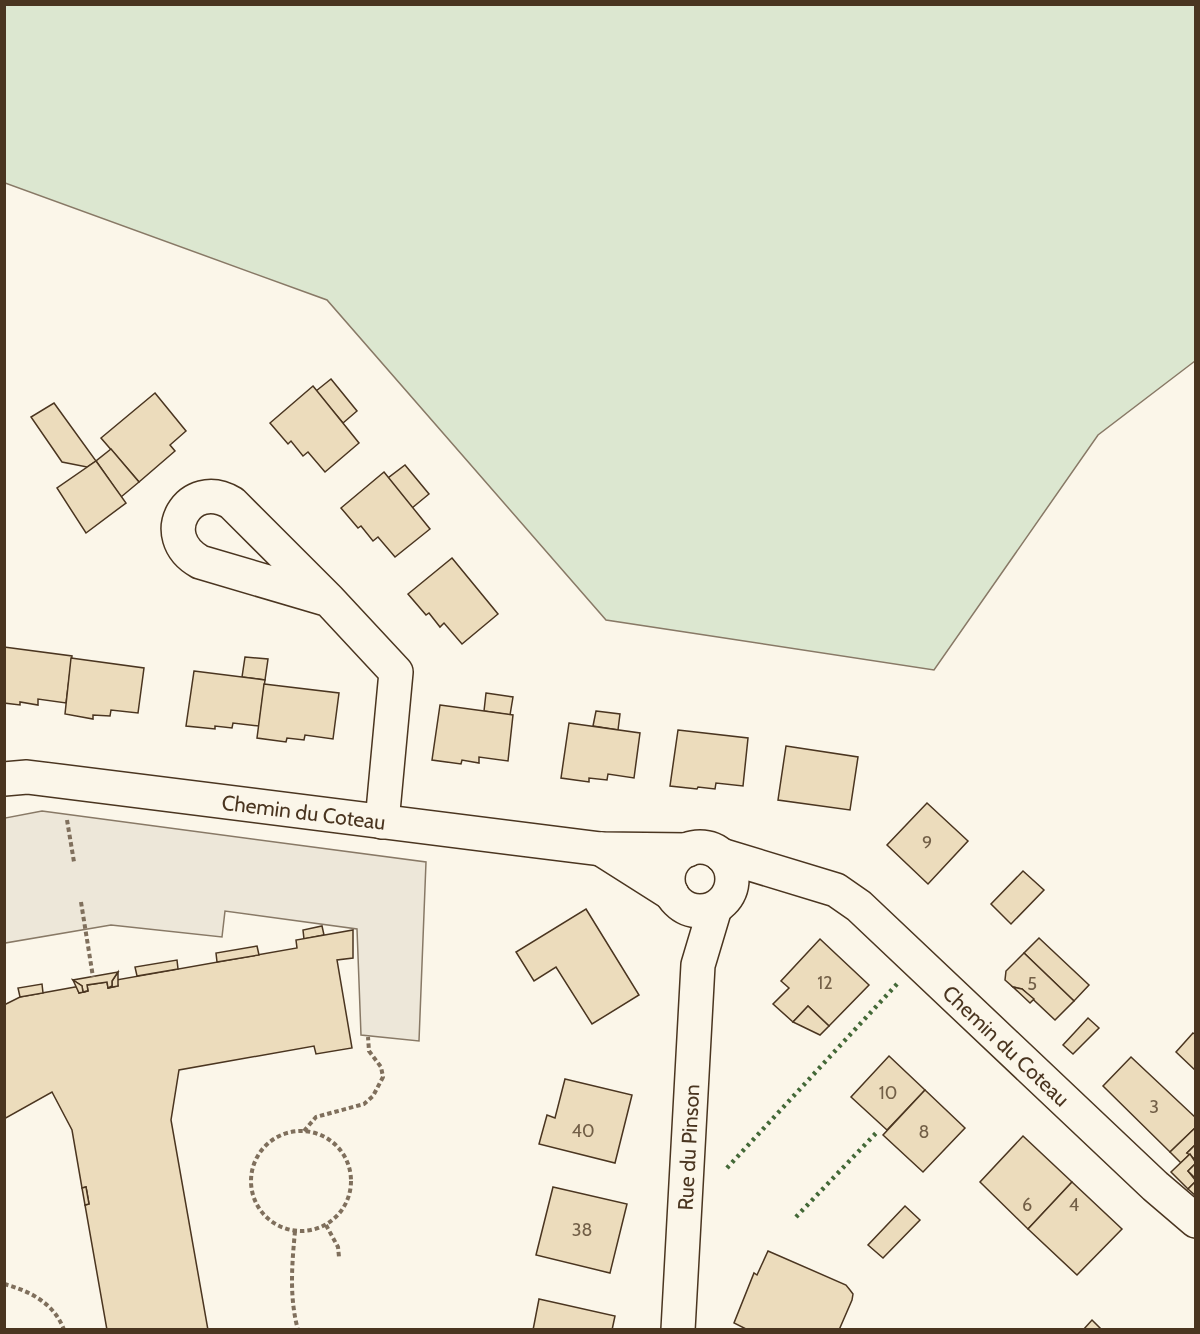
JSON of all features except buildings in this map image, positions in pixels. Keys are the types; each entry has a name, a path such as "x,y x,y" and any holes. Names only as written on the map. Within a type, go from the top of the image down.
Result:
{"street":[{"path":"329,600 396,672 382,822"},
{"name":"Chemin du Coteau","path":"4,779 27,777 600,849 688,850"},
{"path":"705,848 721,855 731,872 732,883 722,900 695,911 674,898 668,886 667,876 674,860 688,850 705,848"},
{"name":"Chemin du Coteau","path":"600,849 674,898"},
{"name":"Chemin du Coteau","path":"721,855 836,890 859,906 1155,1186 1196,1221"},
{"name":"Chemin du Coteau","path":"722,900 811,882"},
{"name":"Rue du Pinson","path":"674,898 698,965"},
{"name":"Rue du Pinson","path":"678,1329 698,965 722,900"}],"path":[{"path":"66,813 74,862"},
{"path":"81,902 93,977"},
{"path":"303,1131 316,1116 364,1104 374,1096 383,1077 381,1067 369,1051 368,1037"},
{"path":"303,1131 320,1134 344,1155 350,1170 351,1185 348,1201 339,1214 326,1225 317,1229 295,1231 273,1223 257,1207 252,1192 251,1177 254,1162 262,1149 274,1139 289,1132 303,1131"},
{"path":"326,1225 338,1247 339,1257"},
{"path":"295,1231 291,1274 292,1300 298,1329"},
{"path":"4,1284 28,1291 48,1305 64,1329"}],"green space":[{"path":"4,5 1195,5 1195,361 1098,435 934,670 606,620 327,300 5,183"}],"shaded area":[{"path":"42,811 426,862 419,1041 361,1035 357,929 225,911 222,937 111,925 5,943 5,818"}],"hedge":[{"path":"727,1168 897,984"},
{"path":"796,1217 878,1131"}]}
